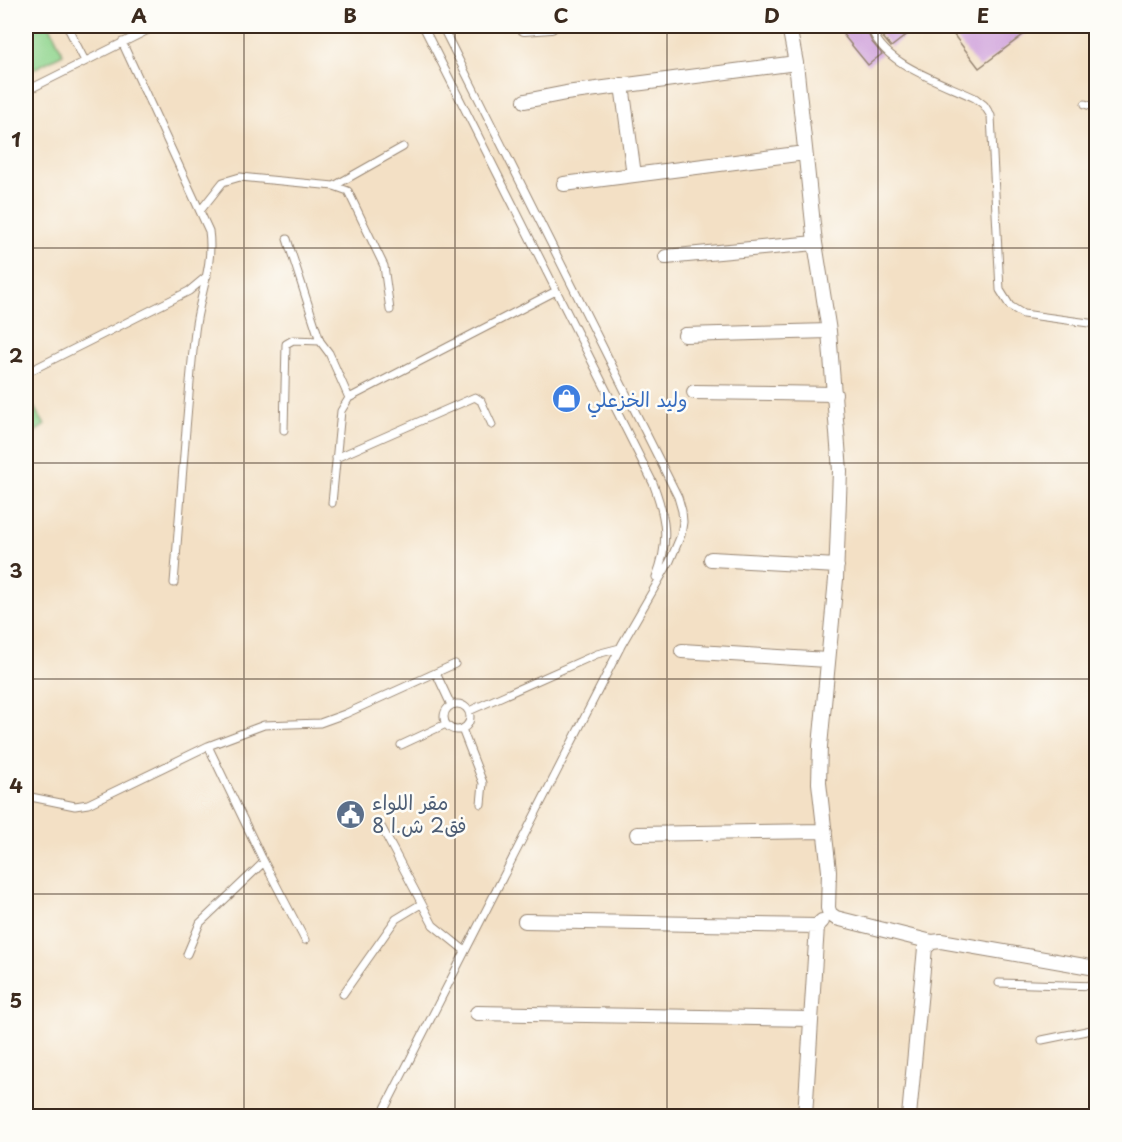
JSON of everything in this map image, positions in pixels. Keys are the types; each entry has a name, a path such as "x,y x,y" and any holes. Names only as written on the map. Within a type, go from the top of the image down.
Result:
{"street":[{"path":"524,28 551,26"},
{"path":"789,26 796,63 815,243 829,331 840,471 837,566 827,660 819,774 829,871 828,908 830,914 836,918 932,942 941,941 1096,968"},
{"path":"525,101 622,85 796,63"},
{"path":"622,85 634,175"},
{"path":"564,184 805,153"},
{"path":"666,257 815,243"},
{"path":"685,335 829,331"},
{"path":"694,392 835,394"},
{"path":"711,559 837,566"},
{"path":"682,651 827,660"},
{"path":"637,834 825,831"},
{"path":"805,1116 817,926 830,914"},
{"path":"525,921 817,926"},
{"path":"909,1116 925,948 932,942"},
{"path":"477,1014 811,1019"}],"lane":[{"path":"67,26 85,61"},
{"path":"26,91 156,26"},
{"path":"423,26 652,483 660,503 666,534 665,548 650,593"},
{"path":"381,1116 620,648 670,561 681,535 683,522 678,497 442,26"},
{"path":"870,26 873,36 895,61 975,98 984,105 991,116 1000,290 1010,306 1023,314 1096,324"},
{"path":"122,42 209,231 211,244 211,259 195,327 174,584"},
{"path":"1085,104 1096,108"},
{"path":"334,186 403,147"},
{"path":"200,211 223,182 240,177 334,186 348,191 384,266 390,310"},
{"path":"287,239 320,340 329,353 349,398"},
{"path":"26,373 189,291 207,276"},
{"path":"332,503 341,411 349,398 556,291"},
{"path":"284,430 286,344 293,340 320,340"},
{"path":"336,458 475,397 481,401 492,425"},
{"path":"469,711 597,654 620,648"},
{"path":"26,796 75,806 88,804 208,746 264,725 320,723 455,664"},
{"path":"436,672 452,705"},
{"path":"452,705 464,706 469,711 468,725 462,729 453,729 446,724 444,717 446,710 452,705"},
{"path":"401,745 446,724"},
{"path":"462,729 483,783 481,804"},
{"path":"208,746 304,940"},
{"path":"382,828 433,925 464,950"},
{"path":"187,954 200,924 264,862"},
{"path":"343,994 396,919 421,904"},
{"path":"999,983 1096,986"},
{"path":"1042,1040 1096,1029"}],"green space":[{"path":"26,26 50,26 63,54 26,73"},
{"path":"28,398 45,425 26,438 26,399"}],"building":[{"path":"836,26 865,26 872,42 882,54 868,65"},
{"path":"877,26 918,26 891,47"},
{"path":"947,26 1035,26 979,68"}],"place":[{"name":"وليد الخزعلي","path":"566,399"},
{"name":"مقر اللواء 8 فق2 ش.ا","path":"351,814"}]}
